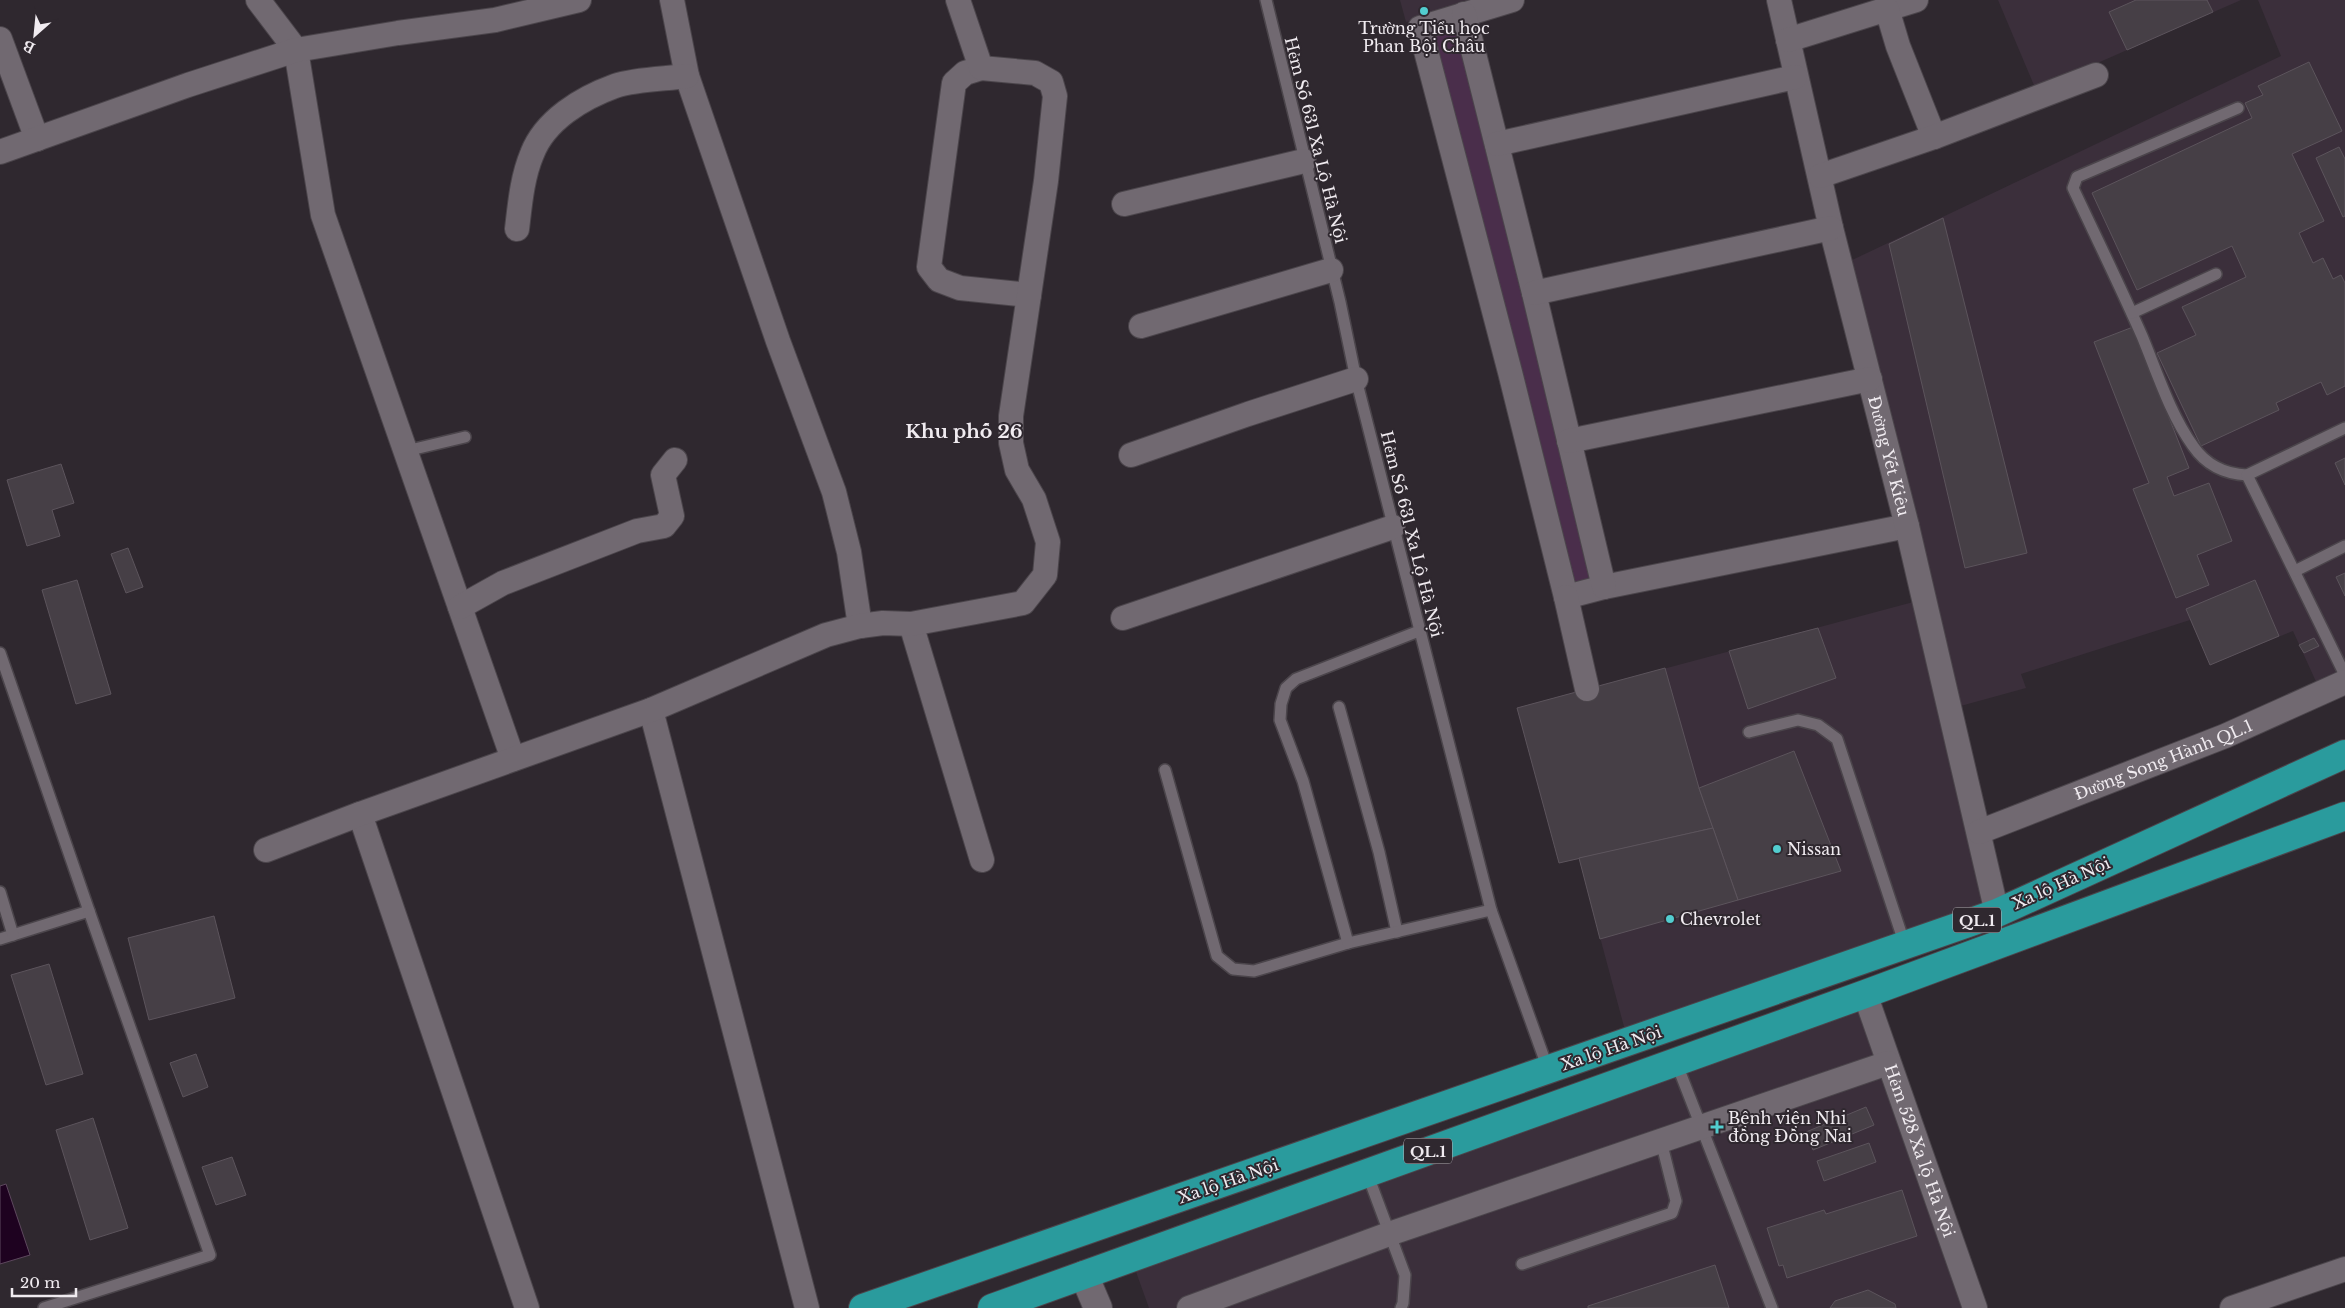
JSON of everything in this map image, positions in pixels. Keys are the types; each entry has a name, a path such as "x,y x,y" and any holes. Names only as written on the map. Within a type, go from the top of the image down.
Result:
{"highway":[{"name":"Xa lộ Hà Nội","path":"863,1308 1997,913 2345,754"},
{"name":"Xa lộ Hà Nội","path":"992,1308 1864,994 2345,816"}],"street":[{"path":"258,0 296,50 323,215 513,759"},
{"path":"0,152 188,84 296,50 398,33 495,20 579,0"},
{"path":"672,0 687,76 778,341 834,492 849,552 860,626"},
{"path":"958,0 981,68"},
{"path":"1512,0 1420,28 1510,372 1587,689"},
{"name":"Đường Yết Kiêu","path":"1779,0 1795,77 1831,228 1907,526 1997,913"},
{"path":"1788,40 1916,0"},
{"path":"1886,9 1898,46 1934,137"},
{"path":"1464,14 1534,293 1604,587"},
{"path":"0,39 37,138"},
{"path":"266,850 360,814 651,710 826,635 860,626 883,623 911,624 1023,603 1045,575 1048,542 1034,499 1017,470 1011,443 1011,416 1046,181 1055,96 1051,82 1035,73 981,68 965,73 954,83 929,267 939,280 960,288 1029,295"},
{"path":"1820,176 1934,137 2096,75"},
{"path":"517,229 524,180 532,153 544,131 574,106 616,86 687,76"},
{"path":"1497,144 1795,77"},
{"path":"1124,204 1304,161"},
{"path":"1534,293 1831,228"},
{"path":"1141,326 1331,270"},
{"path":"1131,455 1356,379"},
{"path":"1569,441 1870,379"},
{"path":"460,607 503,582 583,550 637,531 664,526 672,516 663,476 675,460"},
{"path":"1566,597 1604,587 1907,526"},
{"path":"1123,618 1393,527"},
{"path":"911,624 982,860"},
{"name":"Đường Song Hành QL.1","path":"1979,832 2225,736 2345,682"},
{"path":"651,710 807,1308"},
{"path":"360,814 527,1308"},
{"name":"Hẻm 528 Xa lộ Hà Nội","path":"1864,994 1974,1308"},
{"path":"1189,1308 1389,1234 1888,1063"},
{"path":"2232,1308 2345,1269"},
{"path":"1084,1275 1098,1308"}],"lane":[{"name":"Hẻm Số 631 Xa Lộ Hà Nội","path":"1266,0 1356,379 1491,910 1548,1070"},
{"path":"2238,108 2077,177 2073,188 2132,314 2179,423 2194,448 2218,470 2230,475 2247,475 2345,428"},
{"path":"2132,314 2216,274"},
{"path":"406,451 465,437"},
{"path":"2247,475 2345,675"},
{"path":"2295,571 2345,546"},
{"path":"1348,943 1303,781 1280,720 1281,704 1286,688 1296,679 1419,631"},
{"path":"0,653 88,911 210,1255 44,1308"},
{"path":"1339,707 1379,852 1396,932"},
{"path":"1749,732 1798,720 1818,725 1837,739 1905,945"},
{"path":"1164,770 1217,956 1233,969 1254,971 1348,943 1491,910"},
{"path":"0,892 13,935"},
{"path":"0,939 88,911"},
{"path":"1676,1062 1772,1308"},
{"path":"1522,1264 1672,1213 1676,1201 1661,1141"},
{"path":"1367,1172 1405,1275 1401,1308"}],"shaded area":[{"name":"Trường Tiểu học Phan Bội Châu","path":"1400,0 1483,0 1406,22"},
{"path":"1998,0 2241,0 2036,90"},
{"path":"2258,0 2345,0 2345,674 2318,686 2293,631 2210,665 2190,620 2021,674 2026,688 1957,707 1848,262 2281,56"},
{"path":"1458,23 1595,582 1571,588 1428,33"},
{"path":"1917,601 1987,903 1626,1034 1579,859 1559,863 1517,708"},
{"name":"Bệnh viện Nhi đồng Đồng Nai","path":"1861,1008 1968,1308 1149,1308 1135,1269"},
{"path":"6,1184 30,1255 0,1264 0,1186"}],"building":[{"path":"2136,0 2207,0 2213,12 2127,50 2109,12"},
{"path":"2309,62 2342,131 2292,154 2324,221 2299,233 2313,263 2323,258 2333,279 2341,275 2345,283 2345,386 2327,395 2321,382 2276,403 2279,410 2201,446 2157,353 2196,335 2182,307 2246,277 2232,246 2137,290 2092,193 2252,118 2245,103 2263,95 2258,86"},
{"path":"2339,147 2345,159 2345,216 2343,217 2316,158"},
{"path":"1943,218 2027,553 1965,568 1889,244"},
{"path":"2133,327 2189,468 2167,477 2174,496 2209,483 2232,541 2197,555 2209,585 2176,598 2133,489 2149,483 2094,342"},
{"path":"2345,458 2345,485 2335,463"},
{"path":"61,464 74,503 52,510 60,536 27,546 7,480"},
{"path":"128,548 143,587 126,593 111,554"},
{"path":"2345,573 2345,596 2336,577"},
{"path":"77,580 111,694 76,704 42,590"},
{"path":"2255,580 2279,636 2210,665 2186,609"},
{"path":"1818,628 1836,678 1748,709 1729,651"},
{"path":"2314,638 2319,646 2304,653 2299,645"},
{"path":"1665,668 1699,788 1713,828 1559,863 1517,708"},
{"path":"1794,751 1841,871 1738,900 1699,788"},
{"path":"1713,828 1738,900 1600,939 1579,858"},
{"path":"214,916 235,998 149,1020 128,938"},
{"path":"49,964 83,1074 46,1085 11,975"},
{"path":"196,1054 208,1087 183,1097 170,1063"},
{"path":"1866,1107 1874,1125 1813,1150 1806,1132"},
{"path":"93,1118 128,1228 90,1240 56,1130"},
{"path":"1869,1143 1876,1162 1824,1181 1817,1161"},
{"path":"232,1157 246,1195 216,1205 202,1167"},
{"path":"1902,1190 1917,1236 1787,1278 1783,1265 1779,1266 1767,1228 1824,1210 1826,1214"},
{"path":"1715,1265 1729,1308 1588,1308 1588,1306"},
{"path":"1868,1290 1895,1304 1896,1308 1830,1308 1835,1301"}],"place":[{"name":"Trường Tiểu học Phan Bội Châu","path":"1424,11"},
{"name":"Nissan","path":"1777,849"},
{"name":"Chevrolet","path":"1670,919"},
{"name":"Bệnh viện Nhi đồng Đồng Nai","path":"1717,1127"}],"district":[{"name":"Khu phố 26","path":"964,431"}]}
